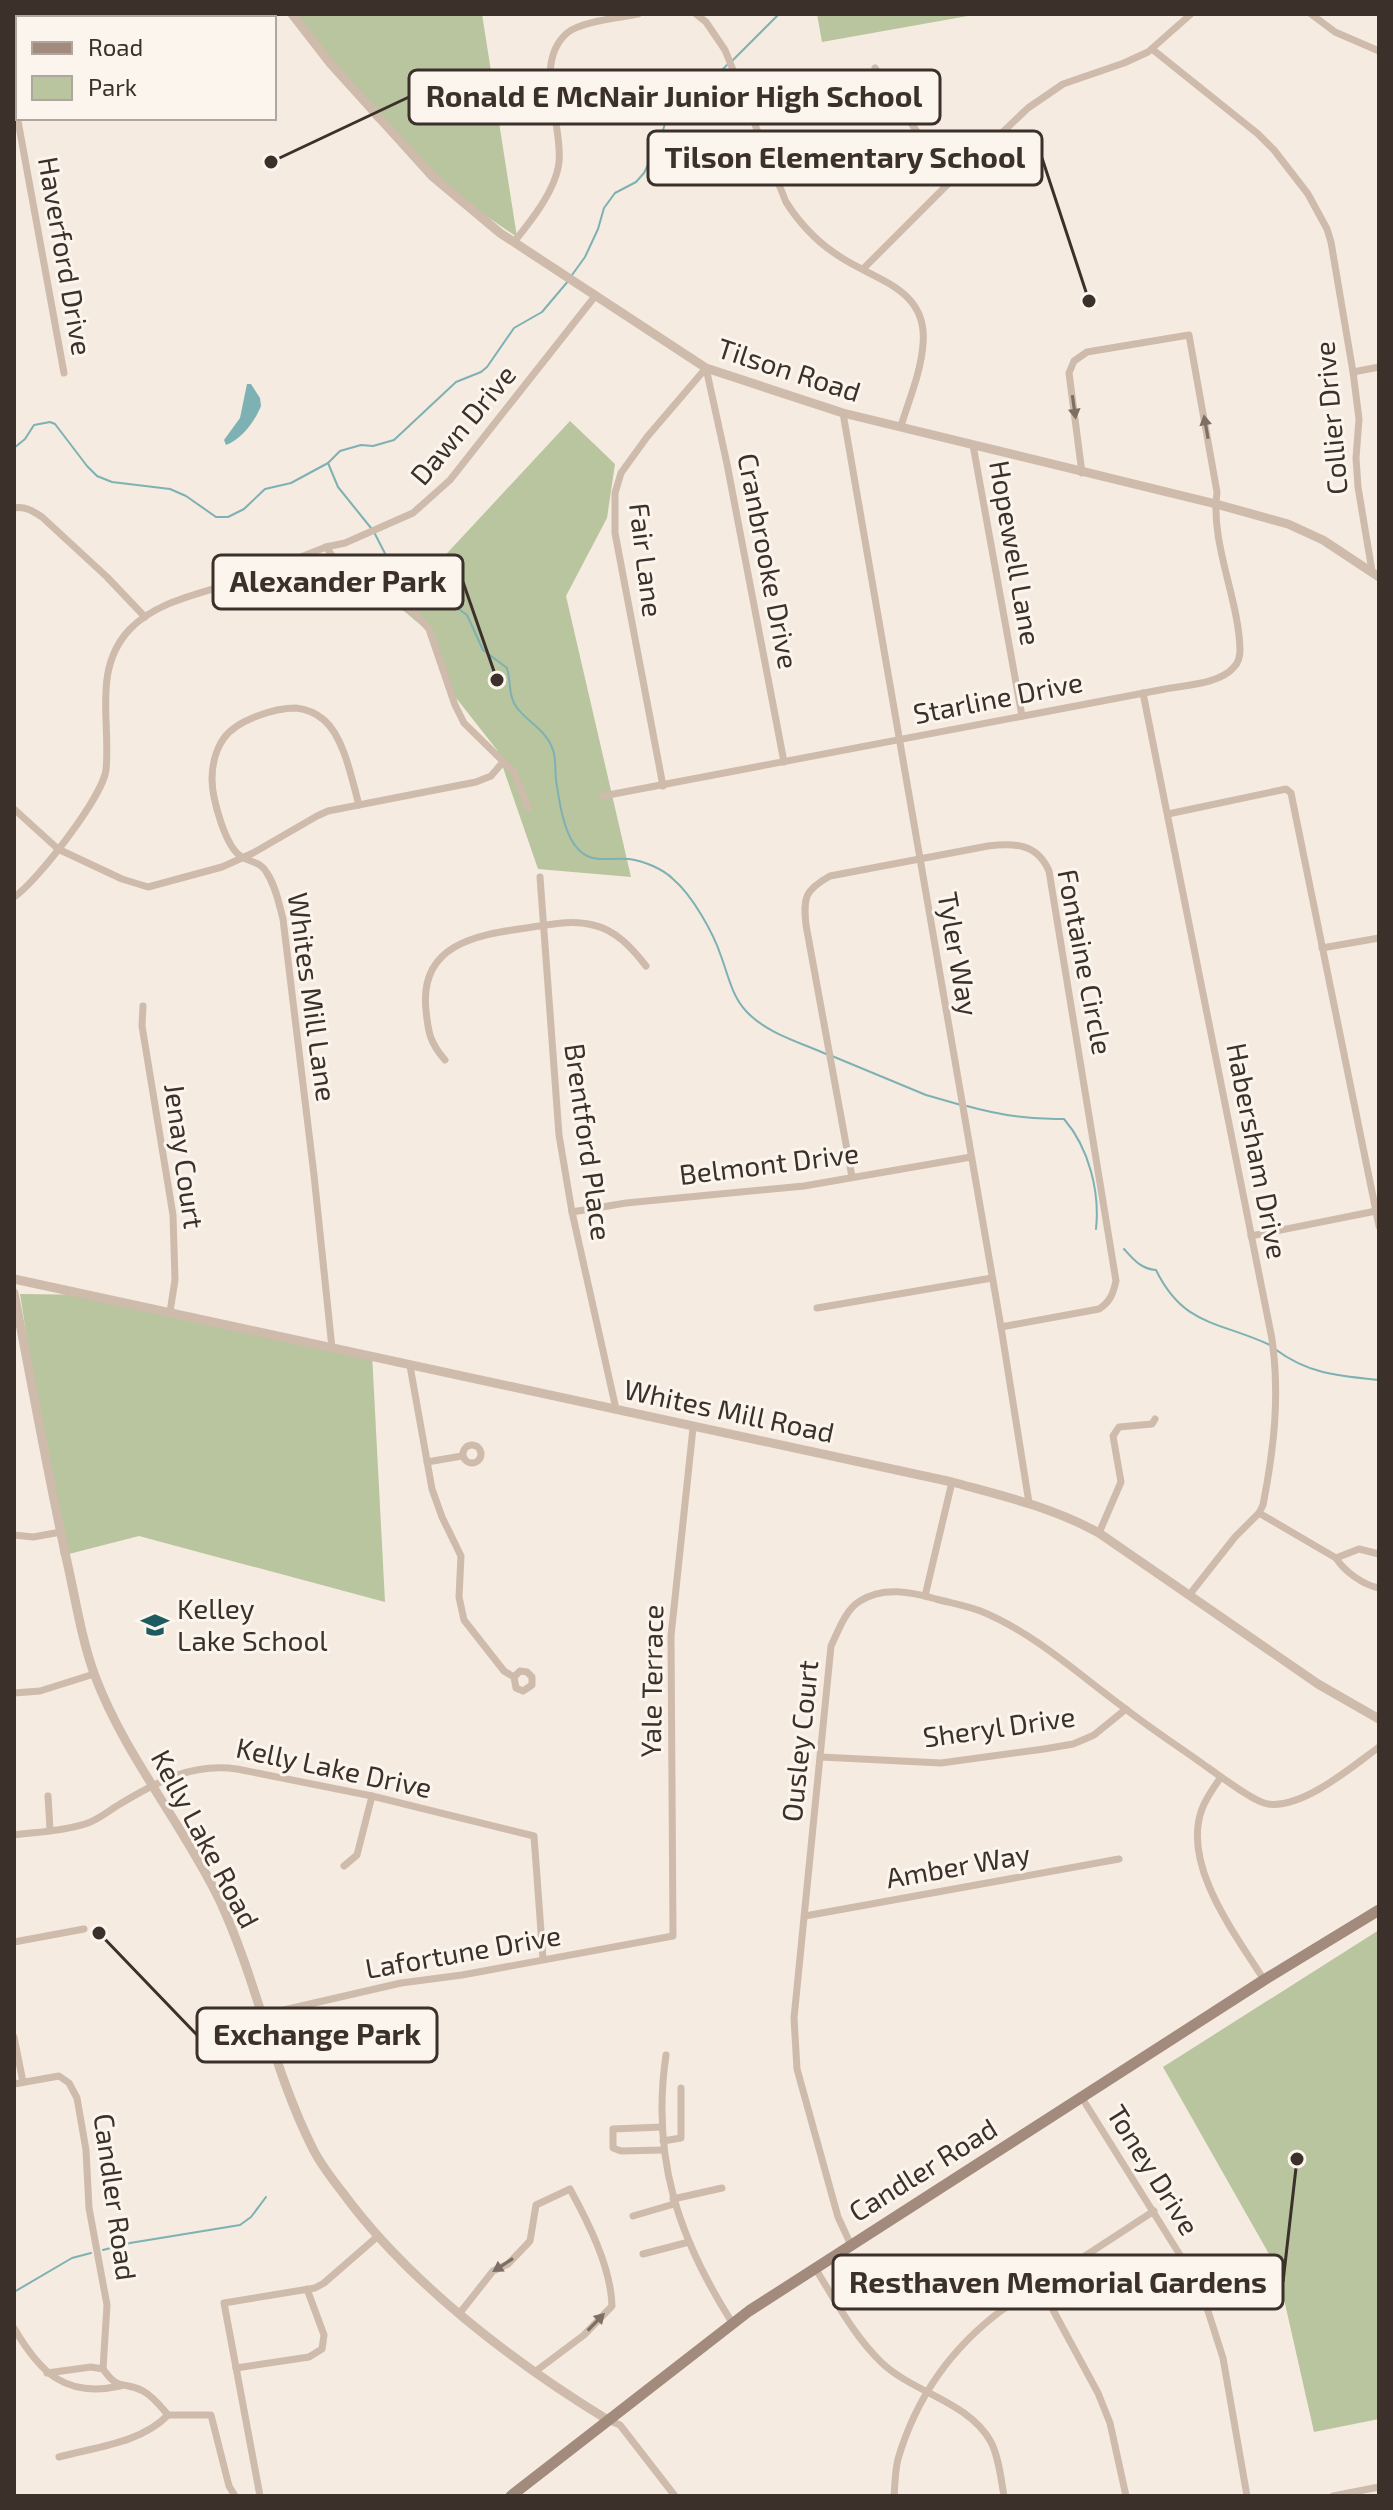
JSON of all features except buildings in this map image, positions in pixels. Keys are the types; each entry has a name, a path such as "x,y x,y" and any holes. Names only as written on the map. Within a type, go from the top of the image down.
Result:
{"main road":[{"name":"Candler Road","path":"511,2496 733,2324 815,2268 1264,1980 1379,1910"}],"street":[{"name":"Tilson Road","path":"292,14 330,63 432,176 514,242 706,368 843,413 1288,524 1323,540 1375,574"},
{"path":"514,242 553,182 559,162 558,124 550,83 556,47 574,28 638,14"},
{"path":"696,14 706,22 725,50 793,213 819,241 843,259 864,268 909,297 918,311 923,325 922,358 901,426"},
{"path":"864,268 1028,108 1056,88 1084,75 1124,63 1152,49 1191,14"},
{"path":"1311,14 1335,32 1379,51"},
{"name":"Collier Drive","path":"1152,49 1258,134 1318,210 1331,242 1353,372 1359,419 1356,458 1358,487 1375,574"},
{"path":"875,68 950,182"},
{"name":"Haverford Drive","path":"18,120 64,373"},
{"name":"Dawn Drive","path":"14,897 24,891 58,849 100,788 106,773 104,697 108,670 130,630 161,607 326,547 345,543 422,507 450,480 596,295"},
{"path":"1082,473 1069,373 1074,361 1087,352 1189,335 1217,492 1216,504"},
{"path":"1353,372 1379,367"},
{"name":"Cranbrooke Drive","path":"706,368 784,762"},
{"name":"Fair Lane","path":"663,786 615,533 615,493 621,473 647,437 706,368"},
{"name":"Tyler Way","path":"843,413 1029,1503"},
{"name":"Hopewell Lane","path":"973,445 1022,716"},
{"name":"Starline Drive","path":"603,796 1222,676 1238,662 1239,644 1216,504"},
{"path":"14,508 21,507 42,517 145,617"},
{"path":"326,547 355,581 415,613 429,629 464,723 514,772 528,808"},
{"name":"Habersham Drive","path":"1143,693 1272,1339 1277,1385 1275,1439 1259,1513"},
{"name":"Whites Mill Lane","path":"332,1348 283,919 275,888 266,871 257,863 241,857 222,828 212,776 215,755 233,729 255,718 296,708 308,710 324,719 332,729 344,753 359,805"},
{"path":"14,809 58,849 122,879 148,887 222,867 317,816 476,782 491,776 503,762"},
{"path":"1168,814 1286,789 1292,797 1379,1226"},
{"name":"Fontaine Circle","path":"852,1177 804,905 807,894 830,876 988,846 1019,845 1030,848 1040,855 1049,871 1116,1281 1112,1296 1099,1309 1001,1327"},
{"name":"Brentford Place","path":"540,877 559,1135 572,1212 616,1409"},
{"path":"445,1060 433,1046 425,1005 426,984 439,960 451,948 495,933 564,923 591,924 628,944 646,966"},
{"path":"1322,948 1379,938"},
{"name":"Jenay Court","path":"143,1006 142,1026 173,1215 175,1280 170,1312"},
{"name":"Belmont Drive","path":"572,1212 626,1203 804,1186 971,1157"},
{"path":"1251,1236 1376,1211"},
{"path":"817,1308 992,1278"},
{"name":"Whites Mill Road","path":"14,1279 952,1482 1029,1503 1066,1515 1099,1533 1307,1677 1379,1719"},
{"name":"Kelly Lake Road","path":"14,1293 61,1532 94,1674 115,1722 219,1900 244,1960 289,2096 314,2151 361,2217 459,2314 608,2420"},
{"path":"410,1366 432,1489 461,1556 459,1597 464,1620 504,1671 514,1677"},
{"path":"1099,1533 1121,1482 1113,1436 1119,1427 1152,1424 1155,1419"},
{"name":"Yale Terrace","path":"673,1936 671,1636 693,1428"},
{"path":"427,1462 462,1456"},
{"path":"925,1596 952,1482"},
{"path":"1190,1594 1235,1537 1259,1513 1336,1558 1364,1583 1379,1588"},
{"path":"14,1535 33,1537 61,1532"},
{"path":"1336,1558 1359,1549 1379,1554"},
{"name":"Ousley Court","path":"851,2245 838,2217 797,2069 794,2018 831,1646 857,1602 894,1591 981,1611 1045,1647 1126,1709 1264,1804 1276,1804 1316,1790 1379,1747"},
{"path":"14,1693 40,1691 94,1674"},
{"name":"Sheryl Drive","path":"821,1757 941,1763 1044,1749 1073,1744 1094,1735 1126,1709"},
{"name":"Kelly Lake Drive","path":"14,1835 90,1822 152,1785 189,1770 217,1767 372,1796 534,1836 543,1959"},
{"path":"1221,1777 1201,1810 1199,1859 1206,1880 1264,1980"},
{"path":"48,1796 50,1830"},
{"path":"344,1866 357,1855 372,1796"},
{"name":"Amber Way","path":"805,1916 1119,1859"},
{"path":"14,1942 84,1929"},
{"name":"Lafortune Drive","path":"262,2015 401,1983 462,1975 673,1936"},
{"name":"Candler Road","path":"14,2037 18,2083 59,2076 69,2083 77,2098 86,2150 89,2208 107,2305 103,2369"},
{"path":"666,2055 661,2106 663,2150 674,2201 689,2242 733,2324"},
{"path":"663,2141 681,2138 681,2088"},
{"name":"Toney Drive","path":"1082,2098 1190,2271 1208,2311 1223,2358 1247,2496"},
{"path":"662,2127 613,2129 613,2148 621,2151 663,2150"},
{"path":"633,2216 722,2188"},
{"path":"459,2314 493,2271 508,2264 530,2241 536,2205 570,2189 585,2216 612,2287 612,2306 584,2335 536,2371"},
{"path":"894,2496 898,2461 925,2392 956,2350 981,2326 1154,2211"},
{"path":"260,2496 224,2303 307,2289 324,2283 378,2236"},
{"path":"643,2254 689,2242"},
{"path":"815,2268 871,2352 886,2366 945,2402 980,2428 991,2443 1004,2496"},
{"path":"1040,2286 1098,2393 1110,2423 1126,2496"},
{"path":"236,2368 309,2357 322,2349 324,2335 307,2289"},
{"path":"14,2328 47,2373 61,2383 89,2390 120,2386 139,2389 154,2398 168,2415"},
{"path":"47,2373 91,2367 103,2369 120,2386"},
{"path":"59,2457 142,2435 159,2425 168,2415 211,2415 229,2486 235,2496"},
{"path":"608,2420 620,2425 675,2496"},
{"path":"226,2496 229,2486"},
{"path":"1333,2496 1379,2487"}],"green space":[{"path":"292,14 482,14 517,237 460,198 375,120"},
{"path":"817,14 979,14 822,42"},
{"path":"570,421 615,464 607,518 566,596 631,877 538,869 497,750 453,694 435,637 398,606"},
{"path":"20,1294 97,1295 372,1354 385,1602 139,1536 61,1556"},
{"path":"1379,1930 1379,2419 1314,2432 1277,2268 1163,2067"}],"water":[{"path":"247,384 251,384 260,398 261,406 247,429 226,445 224,440 240,418"}],"waterway":[{"path":"732,61 779,14"},
{"path":"572,275 585,257 604,208 615,193 636,182 644,173 667,117 727,65"},
{"path":"14,448 34,425 50,422 55,424 97,476 112,482 170,489 216,517 228,517 244,509 265,489 291,483 328,463 340,451 394,440 456,382 487,367 514,328 542,312 569,280"},
{"path":"328,463 338,487 371,528"},
{"path":"375,534 394,571 467,615 483,650 507,668 515,705 547,738 553,750 562,814 570,837 580,851 592,858 641,862 669,875 687,894 707,925 734,992 746,1011 773,1031 826,1054"},
{"path":"832,1056 926,1095 961,1105"},
{"path":"967,1106 1015,1116 1064,1119 1080,1143 1091,1171 1096,1200 1096,1229"},
{"path":"1124,1249 1142,1266 1156,1270 1167,1289 1191,1312 1270,1345"},
{"path":"1275,1349 1312,1369 1379,1380"},
{"path":"103,2250 240,2225 251,2217 266,2197"},
{"path":"14,2292 72,2258 91,2253"}],"place":[{"name":"Ronald E McNair Junior High School","path":"271,162"},
{"name":"Tilson Elementary School","path":"1089,301"},
{"name":"Alexander Park","path":"497,680"},
{"name":"Kelley Lake School","path":"155,1625"},
{"name":"Exchange Park","path":"99,1933"},
{"name":"Resthaven Memorial Gardens","path":"1297,2159"}]}
